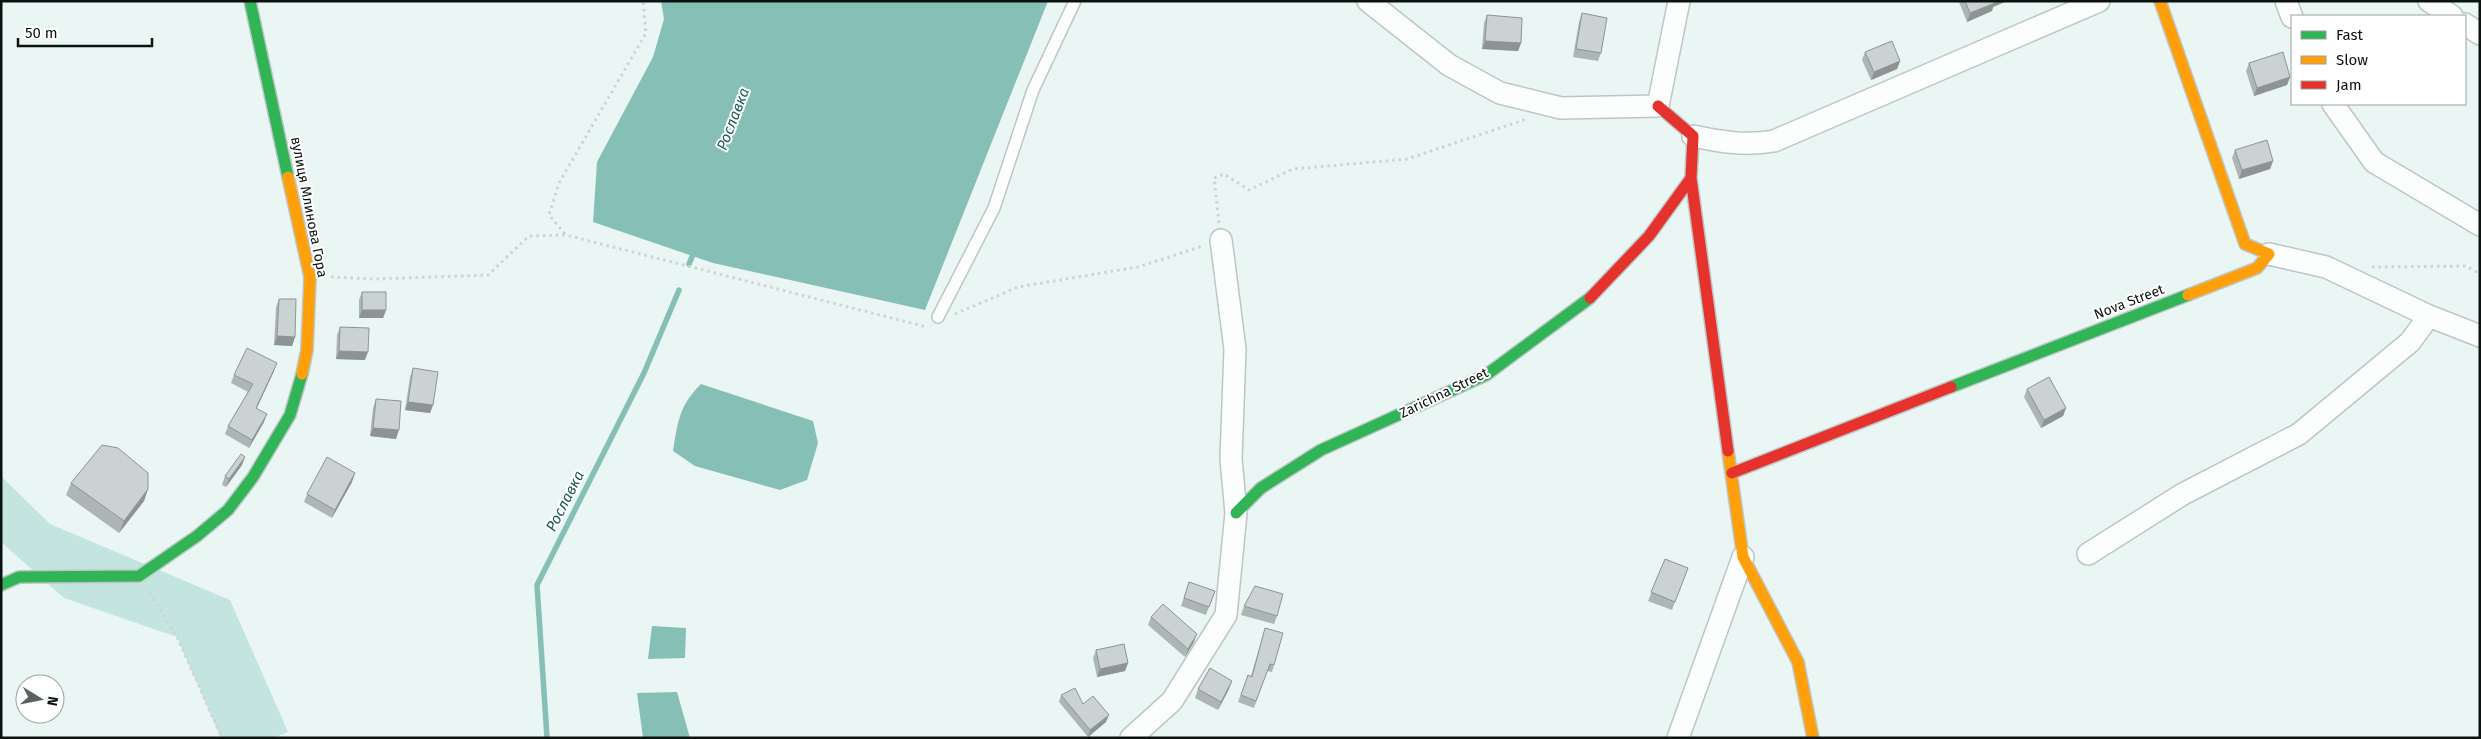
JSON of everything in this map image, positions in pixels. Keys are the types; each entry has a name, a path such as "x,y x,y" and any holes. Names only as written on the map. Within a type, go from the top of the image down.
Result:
{"street":[{"name":"вулиця Млинова Гора","path":"139,576 197,536 228,510 253,477 290,415 301,382 307,350 310,277 250,1"},
{"path":"1368,1 1450,64 1500,93 1561,108 1658,106 1693,136 1734,144 1754,145 1774,141 2099,1"},
{"path":"1658,106 1678,1"},
{"path":"2160,1 2245,244 2268,254 2326,267 2429,316 2480,336"},
{"path":"2286,1 2291,15"},
{"path":"2466,25 2480,34"},
{"path":"2334,105 2374,162 2480,225"},
{"path":"1693,136 1690,178 1743,557 1798,662 1813,738"},
{"name":"Zarichna Street","path":"1236,513 1261,488 1321,450 1486,375 1584,304 1649,236 1690,178"},
{"path":"1131,738 1172,701 1226,615 1236,513 1232,459 1235,349 1221,240"},
{"name":"Nova Street","path":"1732,473 2257,268 2268,254"},
{"path":"2088,554 2183,494 2299,434 2410,342 2429,316"},
{"path":"1678,738 1743,557"},
{"path":"1,585 20,577 139,576"}],"lane":[{"path":"938,317 994,208 1033,90 1075,1"}],"path":[{"path":"566,235 548,215 559,183 646,33 643,1"},
{"path":"310,277 374,279 488,274 529,236 566,235 930,328 938,317 951,316 1018,286 1138,267 1221,240 1214,178 1224,174 1249,190 1293,170 1407,159 1561,108"},
{"path":"2366,267 2466,266 2480,274"},
{"path":"139,576 177,637 222,738"}],"shaded area":[{"path":"1,476 50,524 230,600 288,732 273,738 221,738 177,637 64,598 1,542"}],"water":[{"path":"661,1 1048,1 925,310 713,263 593,222 597,162 653,57 664,19"},
{"path":"701,384 813,421 818,443 807,480 780,490 695,466 673,451 681,414 688,400"},
{"path":"652,626 686,628 685,658 648,659"},
{"path":"677,692 690,738 643,738 637,693"}],"building":[{"path":"1965,1 1994,1 1995,3 1970,13"},
{"path":"1582,13 1607,18 1601,53 1576,49"},
{"path":"1487,15 1522,18 1521,43 1485,41"},
{"path":"1892,41 1900,61 1874,72 1865,52"},
{"path":"2283,52 2290,77 2257,88 2249,63"},
{"path":"2267,140 2273,161 2242,170 2235,150"},
{"path":"362,292 386,292 386,310 362,310"},
{"path":"279,299 296,299 295,337 277,336"},
{"path":"340,327 369,328 368,352 339,351"},
{"path":"247,348 277,363 256,408 267,414 252,440 228,426 253,384 234,375"},
{"path":"413,368 438,372 433,405 408,402"},
{"path":"2049,377 2066,408 2044,420 2027,389"},
{"path":"376,399 401,401 399,430 373,428"},
{"path":"102,445 118,448 148,473 148,489 124,521 71,483"},
{"path":"241,454 245,457 229,479 225,476"},
{"path":"327,457 355,473 335,510 307,494"},
{"path":"1665,559 1688,568 1675,602 1651,592"},
{"path":"1189,582 1215,591 1209,607 1184,598"},
{"path":"1255,586 1283,594 1277,616 1244,606"},
{"path":"1163,604 1197,634 1188,649 1151,617"},
{"path":"1265,628 1283,633 1274,665 1270,664 1256,701 1241,695 1248,675 1252,677"},
{"path":"1124,644 1128,663 1100,669 1096,650"},
{"path":"1210,668 1232,681 1221,702 1198,689"},
{"path":"1075,688 1083,704 1093,696 1109,715 1090,730 1061,695"}],"waterway":[{"path":"689,264 695,250"},
{"name":"Рославка","path":"547,738 537,585 644,373 679,290"}],"traffic: fast":[{"path":"250,1 288,177"},
{"path":"1951,387 2188,295"},
{"path":"1236,513 1261,488 1321,450 1486,375 1590,298"},
{"path":"1,585 19,577 139,576 197,536 228,510 253,477 290,415 302,374"}],"traffic: slow":[{"path":"2160,1 2245,244 2269,254 2257,268 2188,295"},
{"path":"288,177 310,277 307,350 302,374"},
{"path":"1728,451 1743,557 1798,662 1813,738"}],"traffic: jam":[{"path":"1658,106 1693,136 1691,178 1728,451"},
{"path":"1590,298 1649,236 1691,178"},
{"path":"1732,473 1951,387"}]}
